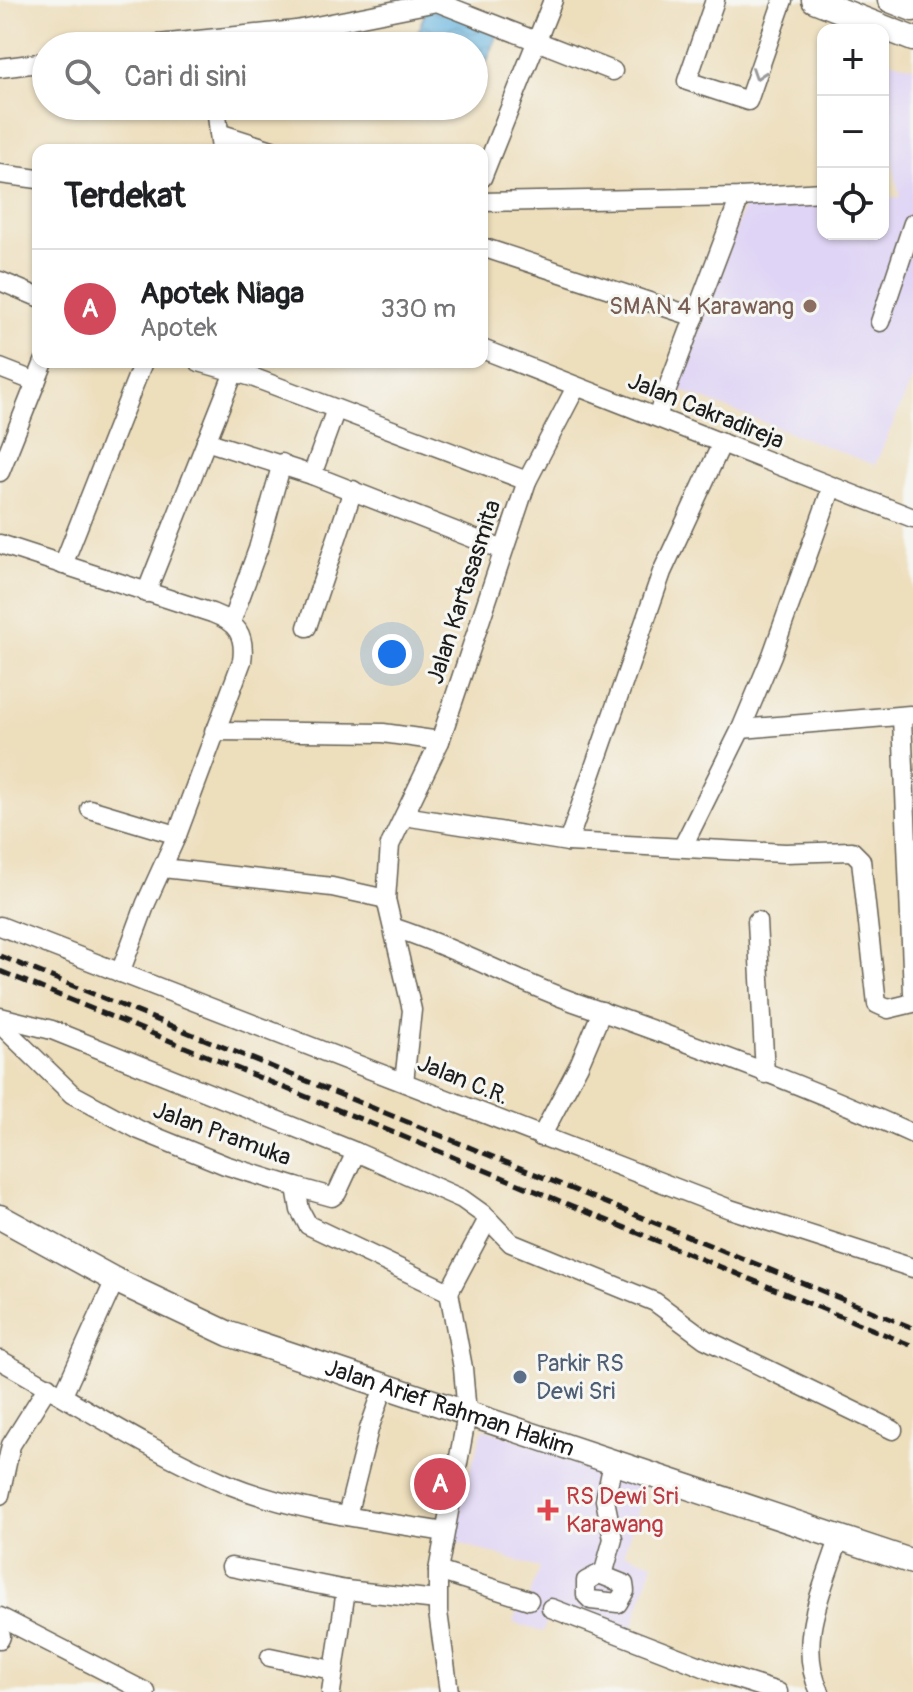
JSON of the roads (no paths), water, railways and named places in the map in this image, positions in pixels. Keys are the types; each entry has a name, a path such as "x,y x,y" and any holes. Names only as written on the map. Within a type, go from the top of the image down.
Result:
{"main road":[{"path":"814,0 913,39"},
{"path":"890,0 913,9"},
{"name":"Jalan Arief Rahman Hakim","path":"0,1217 115,1280 229,1334 913,1562"}],"street":[{"path":"488,163 553,0"},
{"path":"715,0 687,81 748,101 783,0"},
{"path":"282,32 437,2 613,71"},
{"path":"0,68 32,64"},
{"path":"218,120 220,142"},
{"path":"0,174 32,178"},
{"path":"488,202 740,197 817,192"},
{"path":"657,416 740,197"},
{"path":"880,322 913,223"},
{"path":"488,249 695,317"},
{"path":"0,281 32,294"},
{"name":"Jalan Cakradireja","path":"488,351 913,518"},
{"path":"0,368 36,382"},
{"path":"0,472 42,368"},
{"path":"63,565 141,368"},
{"path":"146,593 236,368"},
{"path":"238,368 407,439 527,481"},
{"name":"Jalan Kartasasmita","path":"386,899 390,845 440,741 527,481 576,387"},
{"path":"312,475 336,409"},
{"path":"206,441 282,463 503,550"},
{"path":"568,842 662,572 722,443"},
{"path":"120,973 177,835 242,661 243,643 232,620 258,549 282,463"},
{"path":"683,846 741,729 772,655 832,487"},
{"path":"307,627 353,490"},
{"path":"0,544 232,620"},
{"path":"741,729 907,716 913,993"},
{"path":"214,731 383,733 440,741"},
{"path":"90,809 177,835"},
{"path":"404,816 568,842 785,853 852,851 858,855 867,903 877,1004 888,1009 913,1003"},
{"path":"163,868 332,887 386,899 412,1010 404,1082"},
{"path":"757,921 765,1074"},
{"name":"Jalan C.R.","path":"0,926 730,1209 913,1268"},
{"path":"395,928 439,942 602,1011 913,1134"},
{"path":"541,1137 579,1065 602,1011"},
{"path":"0,1017 52,1030 356,1152 462,1199 488,1219 511,1243 655,1302 705,1339 893,1430"},
{"name":"Jalan Pramuka","path":"0,1024 72,1094 153,1136 225,1165 296,1187 300,1210 308,1225 449,1292"},
{"path":"296,1187 332,1197 337,1193 356,1152"},
{"path":"452,1687 437,1600 438,1571 467,1414 463,1368 449,1292 488,1219"},
{"path":"0,1495 11,1445 56,1390 115,1280"},
{"path":"0,1360 56,1390 95,1417 230,1485 347,1516 444,1532"},
{"path":"347,1516 369,1429 384,1387"},
{"path":"603,1575 613,1539 605,1500 613,1463"},
{"path":"820,1692 810,1672 809,1633 840,1536"},
{"path":"231,1567 346,1590 437,1600"},
{"path":"438,1571 529,1600"},
{"path":"331,1692 346,1590"},
{"path":"551,1608 721,1684 778,1692"},
{"path":"0,1617 146,1692"},
{"path":"270,1657 332,1670"}],"water":[{"path":"428,5 498,33 488,58 488,32 418,32"}],"railway":[{"path":"0,956 913,1328"},
{"path":"0,971 913,1346"}],"place":[{"name":"SMAN 4 Karawang","path":"810,306"},
{"name":"Parkir RS Dewi Sri","path":"520,1377"},
{"name":"Apotek Niaga","path":"440,1484"},
{"name":"RS Dewi Sri Karawang","path":"548,1510"}]}
